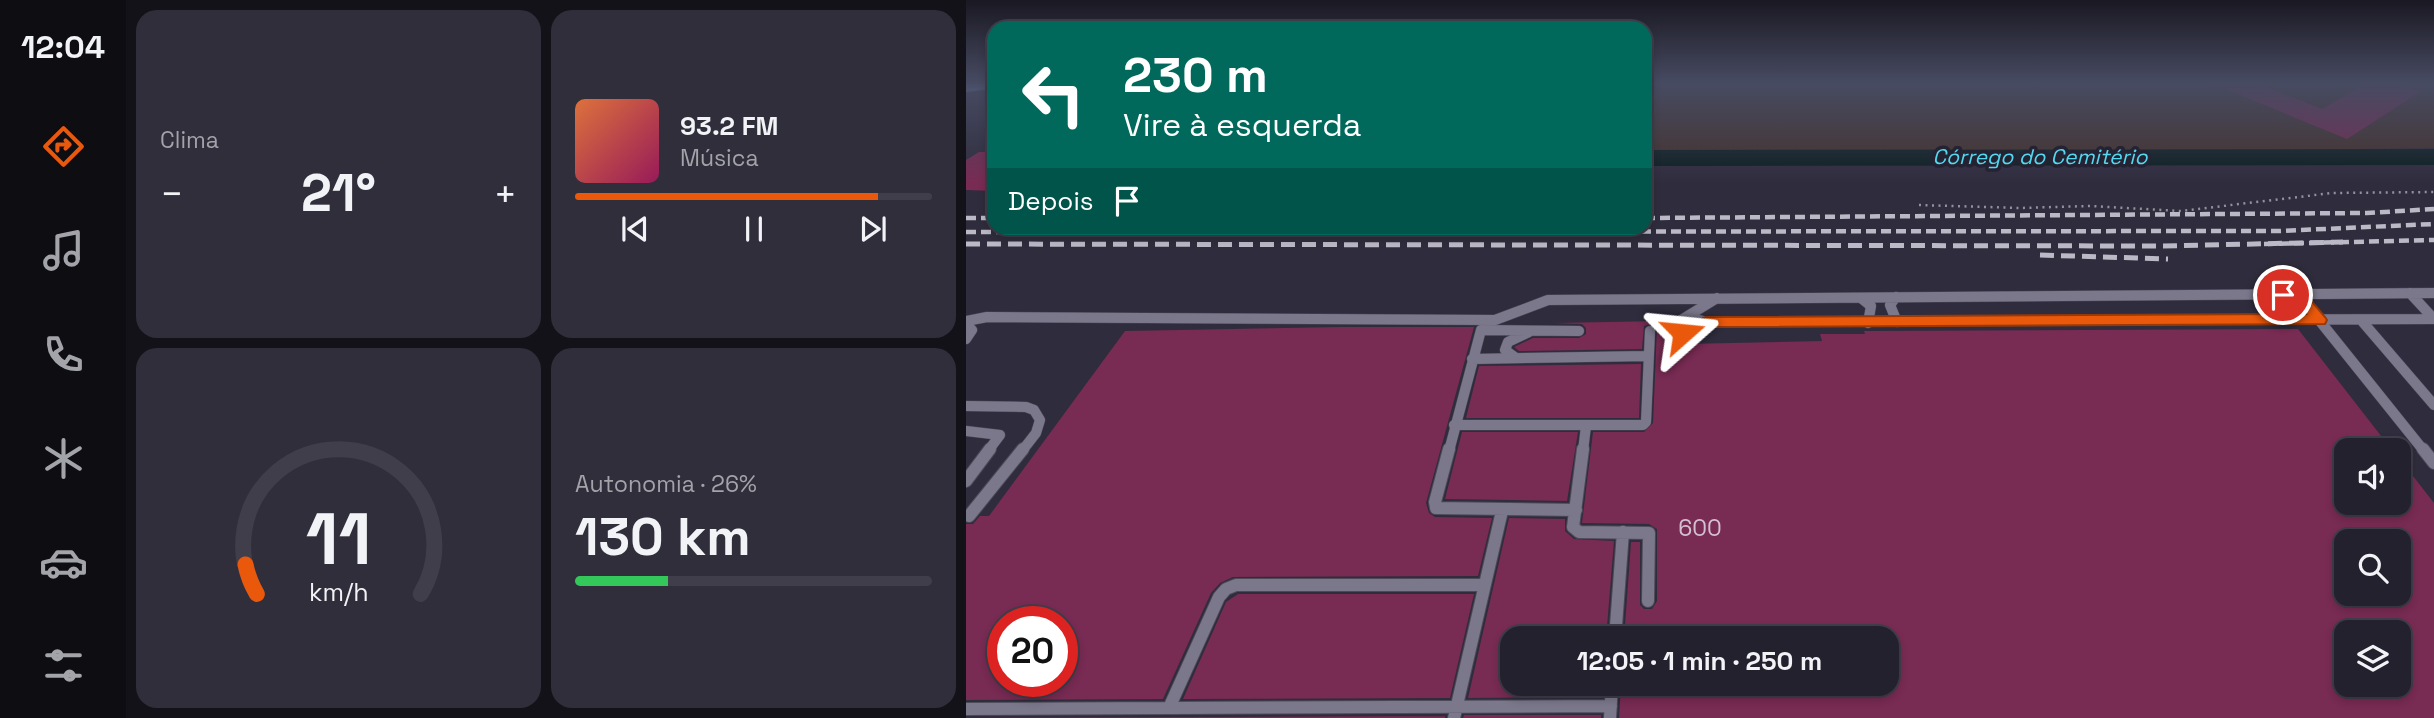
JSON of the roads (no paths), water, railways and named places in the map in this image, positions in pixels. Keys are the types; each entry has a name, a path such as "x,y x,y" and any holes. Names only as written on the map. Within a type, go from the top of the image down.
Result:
{"lane":[{"path":"2410,293 2434,319"},
{"path":"966,339 972,330 966,322 987,317 1495,320 1544,300 2434,293"},
{"path":"2266,295 2282,318"},
{"path":"2299,295 2434,463"},
{"path":"1861,297 1871,306 1868,323"},
{"path":"1896,297 1890,305 1897,322"},
{"path":"1706,322 1691,331 1676,329 1693,313 1717,298"},
{"path":"1693,313 1696,320 1706,322 2434,319"},
{"path":"2361,320 2434,405"},
{"path":"1517,358 1505,350 1509,338 1539,329"},
{"path":"1576,510 1442,510 1436,508 1435,502 1481,330 1579,331"},
{"path":"1454,425 1638,427 1646,422 1650,331"},
{"path":"1472,359 1648,356"},
{"path":"966,406 1026,407 1034,410 1040,420 1036,433 969,516"},
{"path":"1586,426 1575,530 1645,532 1651,537 1648,601"},
{"path":"966,432 992,432 1000,435 966,481"},
{"path":"1455,713 1502,511"},
{"path":"1616,626 1623,532"},
{"path":"1174,711 1219,597 1226,589 1236,585 1483,585"},
{"path":"966,709 1610,712"}],"waterway":[{"name":"Córrego do Cemitério","path":"1652,158 2434,157"}],"railway":[{"path":"1652,218 2367,213 2434,209"},
{"path":"966,218 987,218"},
{"path":"1652,231 2279,231 2434,224"},
{"path":"966,232 987,232"},
{"path":"2264,244 2434,240"},
{"path":"966,244 2163,246 2343,242"},
{"path":"2040,255 2168,259"}]}
